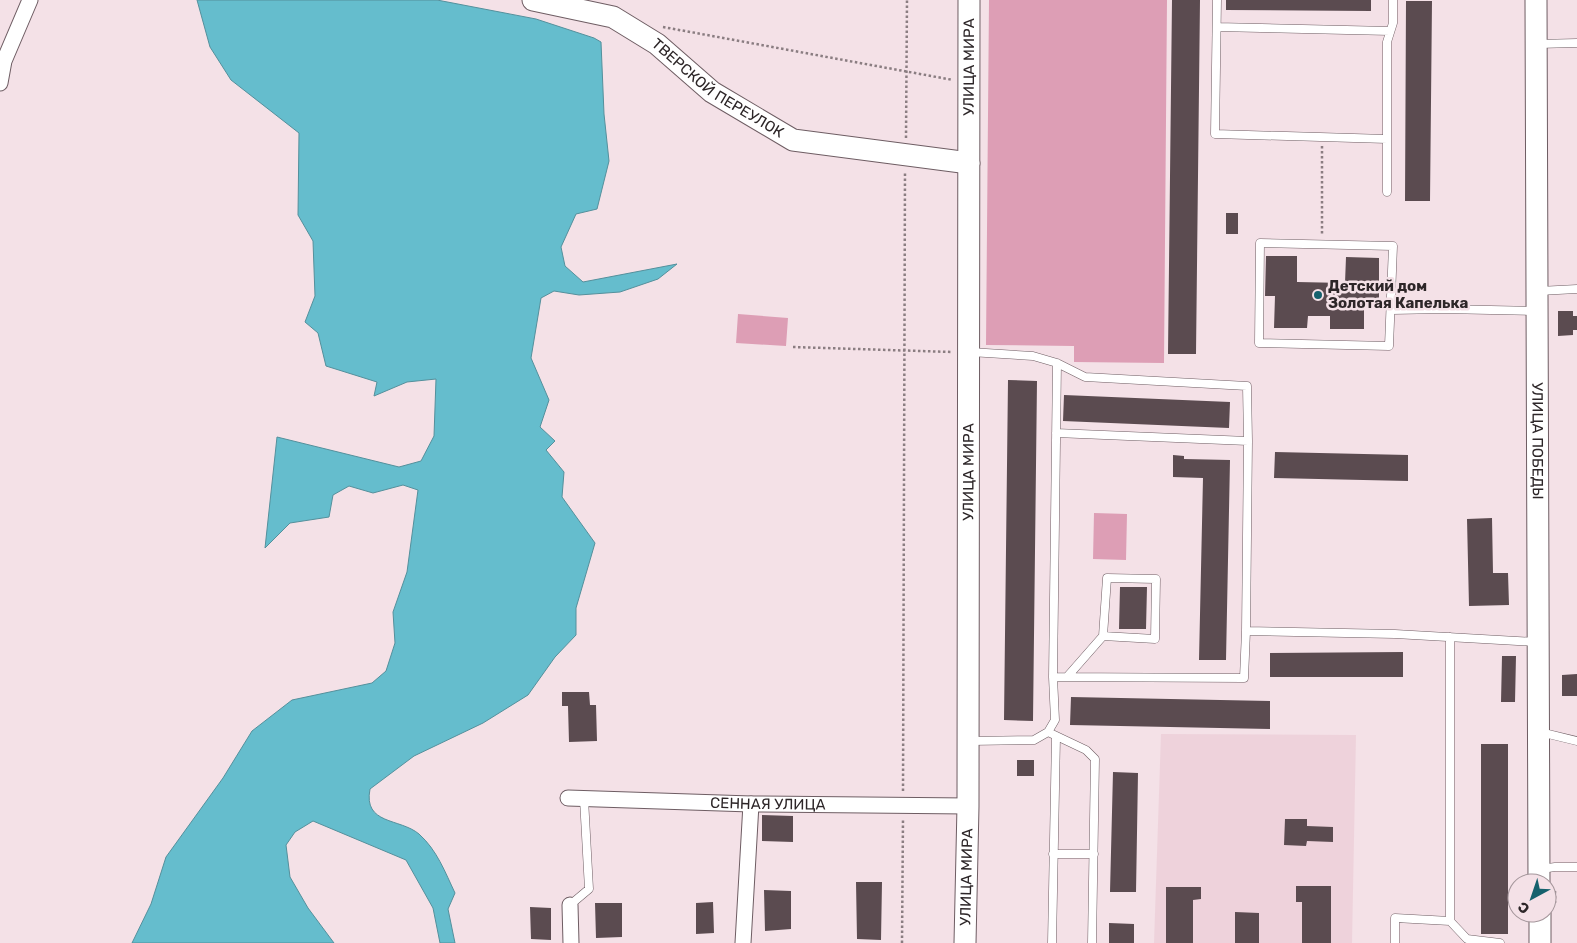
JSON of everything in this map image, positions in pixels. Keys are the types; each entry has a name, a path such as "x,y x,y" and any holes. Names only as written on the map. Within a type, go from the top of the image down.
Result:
{"street":[{"path":"0,83 4,61 30,0"},
{"name":"ТВЕРСКОЙ ПЕРЕУЛОК","path":"533,0 613,17 657,44 712,92 792,140 969,163"},
{"name":"УЛИЦА МИРА","path":"965,943 968,806 969,0"},
{"name":"УЛИЦА ПОБЕДЫ","path":"1536,0 1539,873"},
{"name":"СЕННАЯ УЛИЦА","path":"568,798 751,804 968,806"},
{"path":"743,943 751,804"},
{"path":"570,905 571,943"},
{"path":"1540,923 1540,943"}],"lane":[{"path":"1217,0 1215,134 1387,139"},
{"path":"1386,192 1386,42 1393,23 1393,0"},
{"path":"1217,27 1390,31"},
{"path":"1536,44 1577,43"},
{"path":"1260,243 1393,246 1392,310 1389,346 1259,343 1260,243"},
{"path":"1392,310 1537,301 1577,289"},
{"path":"968,352 1033,356 1057,363 1085,377 1247,386 1248,441 1244,678 1053,677"},
{"path":"968,741 1034,740 1048,732 1055,720 1053,677 1057,363"},
{"path":"1056,434 1248,441"},
{"path":"1067,677 1103,636 1107,578 1156,579 1155,639 1103,636"},
{"path":"1246,631 1395,634 1538,642"},
{"path":"1450,637 1450,921 1467,939 1500,943"},
{"path":"1048,732 1086,750 1095,759 1092,943"},
{"path":"1539,732 1577,741"},
{"path":"1052,943 1056,737"},
{"path":"570,905 588,889 584,799"},
{"path":"1053,854 1094,854"},
{"path":"1544,873 1555,866 1577,867"},
{"path":"1395,943 1395,918 1450,921"}],"path":[{"path":"902,943 906,0"},
{"path":"662,26 969,83"},
{"path":"1322,137 1322,244"},
{"path":"793,348 968,352"}],"shaded area":[{"path":"989,0 1167,0 1164,363 1074,362 1074,346 986,345"},
{"path":"738,314 788,318 786,346 736,343"},
{"path":"1094,513 1127,514 1126,560 1093,559"},
{"path":"1161,734 1356,735 1352,943 1154,943"}],"water":[{"path":"197,0 437,0 536,19 594,38 601,42 604,114 609,161 597,209 576,214 561,247 565,266 583,282 677,264 658,279 620,292 579,295 554,291 541,298 531,358 549,400 540,427 555,441 546,450 564,472 562,497 595,543 576,608 576,635 555,657 528,695 483,723 414,756 370,789 369,801 377,815 419,834 431,847 440,862 455,893 448,909 455,943 440,943 433,908 406,860 313,821 295,832 286,845 290,877 308,908 334,943 132,943 151,904 166,857 223,778 252,731 292,700 372,683 386,671 395,643 393,612 407,572 418,490 403,485 373,493 349,486 333,495 329,517 290,523 265,548 277,437 399,467 421,461 434,436 436,379 407,382 374,396 377,382 326,366 318,333 305,322 315,296 313,241 298,215 299,133 231,80 210,47"}],"building":[{"path":"1172,0 1200,0 1196,354 1168,354"},
{"path":"1226,0 1371,0 1371,11 1226,10"},
{"path":"1406,1 1432,1 1430,201 1405,201"},
{"path":"1226,213 1238,213 1238,234 1226,234"},
{"path":"1266,256 1297,256 1297,282 1345,283 1346,257 1379,258 1379,298 1364,298 1364,329 1330,329 1330,316 1308,316 1307,328 1274,328 1275,296 1265,296"},
{"path":"1558,311 1573,311 1573,316 1577,316 1577,330 1573,330 1573,335 1558,336"},
{"path":"1008,380 1037,381 1033,721 1004,720"},
{"path":"1064,395 1230,402 1229,428 1063,421"},
{"path":"1275,452 1408,455 1408,481 1274,478"},
{"path":"1173,455 1184,456 1184,459 1230,460 1226,660 1199,660 1203,478 1173,477"},
{"path":"1492,518 1493,573 1508,573 1509,605 1469,606 1467,519"},
{"path":"1120,587 1147,587 1146,629 1119,629"},
{"path":"1403,652 1403,677 1270,677 1270,653"},
{"path":"1502,656 1516,656 1515,702 1501,702"},
{"path":"1577,674 1577,696 1562,696 1562,675"},
{"path":"562,692 589,692 590,705 596,705 597,741 569,742 568,706 562,706"},
{"path":"1071,697 1270,701 1270,729 1070,725"},
{"path":"1481,744 1508,744 1508,934 1481,934"},
{"path":"1017,760 1034,760 1034,776 1017,776"},
{"path":"1113,772 1138,773 1136,892 1110,892"},
{"path":"762,815 793,816 793,842 762,841"},
{"path":"1285,819 1307,819 1307,826 1333,827 1333,842 1307,841 1306,846 1284,845"},
{"path":"856,882 882,882 881,940 857,939"},
{"path":"1296,886 1331,886 1331,943 1302,943 1302,902 1296,902"},
{"path":"1166,887 1201,887 1201,899 1193,900 1193,943 1166,943"},
{"path":"764,890 791,891 791,929 765,931"},
{"path":"713,902 714,933 696,934 696,903"},
{"path":"595,903 622,903 622,937 596,938"},
{"path":"530,907 551,908 551,940 531,939"},
{"path":"1235,912 1259,913 1259,943 1235,943"},
{"path":"1109,923 1134,924 1134,943 1109,943"}],"place":[{"name":"Детский дом Золотая Капелька","path":"1318,295"}]}
